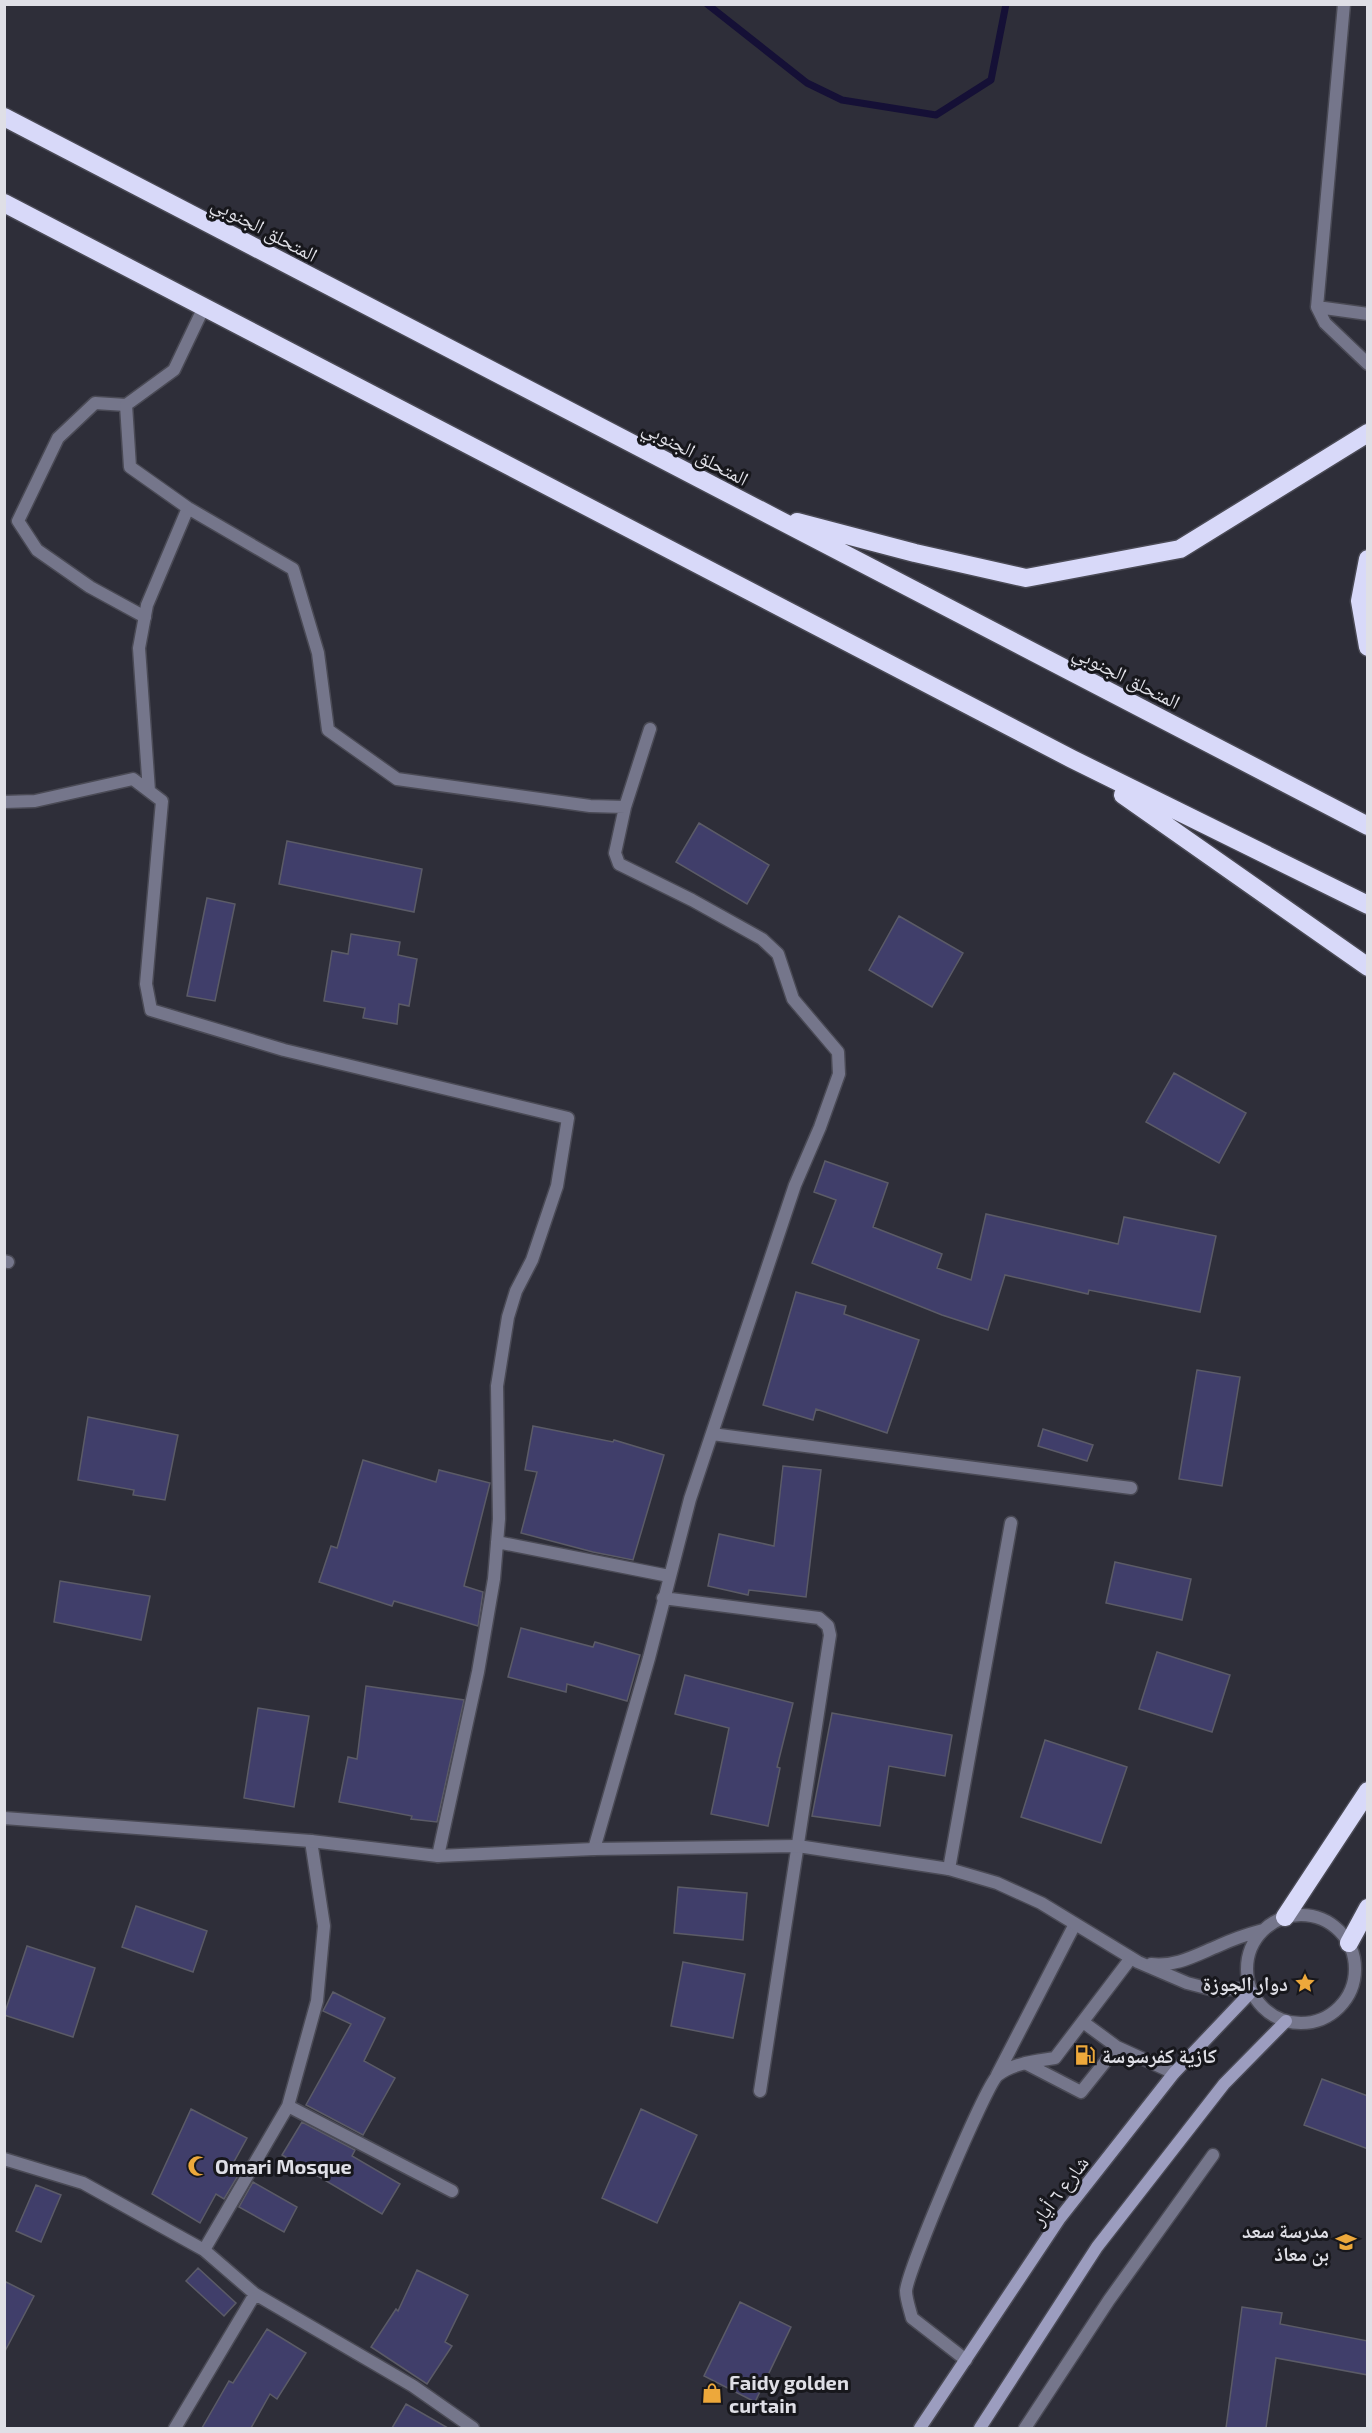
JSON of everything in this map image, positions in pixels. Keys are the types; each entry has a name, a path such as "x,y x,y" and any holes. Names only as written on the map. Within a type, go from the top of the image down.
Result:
{"highway":[{"name":"المتحلق الجنوبي","path":"4,117 1368,826"},
{"path":"4,203 1072,759 1368,905"},
{"path":"765,514 915,553 1026,578 1180,549 1368,433"},
{"path":"1368,559 1360,601 1368,647"},
{"path":"1072,759 1368,967"},
{"path":"1331,1848 1368,1780"},
{"path":"1285,1917 1368,1791"},
{"path":"1349,1943 1368,1908"}],"main road":[{"name":"شارع ٦ أيار","path":"920,2428 1060,2218 1174,2073 1251,1990"},
{"path":"980,2428 1097,2247 1224,2084 1286,2022"}],"street":[{"path":"1344,4 1317,307 1325,323 1368,364"},
{"path":"145,617 90,587 37,550 18,521 58,438 95,403 126,405 174,370 204,307"},
{"path":"1317,307 1368,314"},
{"path":"126,405 130,467 188,508 293,569 318,653 328,730 397,779 590,806 625,807"},
{"path":"149,791 140,648 147,605 188,508"},
{"path":"594,1849 649,1658 690,1498 795,1185 820,1127 839,1074 838,1052 793,999 778,954 762,939 620,864 615,853 625,807 650,729"},
{"path":"4,802 35,801 133,779 162,801 146,984 151,1010 284,1050 568,1118 556,1186 532,1260 516,1291 508,1317 497,1386 499,1519 494,1579 478,1672 438,1856"},
{"path":"712,1434 1131,1488"},
{"path":"949,1869 1011,1523"},
{"path":"497,1542 669,1576"},
{"path":"663,1598 819,1618 828,1626 830,1635 760,2091"},
{"path":"4,1818 311,1841 438,1856 594,1849 798,1846 949,1869 997,1883 1041,1903 1135,1960 1187,1983 1214,1990 1251,1990"},
{"path":"204,2250 288,2106 317,2001 324,1926 311,1841"},
{"path":"1135,1960 1164,1965 1188,1960 1240,1937 1263,1930 1285,1917 1314,1916 1340,1931 1349,1943 1361,1974 1345,2001 1335,2012 1319,2020 1303,2024 1286,2022 1272,2015 1260,2005 1251,1990 1246,1973 1253,1942 1263,1930"},
{"path":"966,2360 912,2318 906,2291 921,2247 981,2104 1075,1924"},
{"path":"997,2075 1025,2063 1055,2058 1135,1960"},
{"path":"1083,2022 1117,2047 1174,2073"},
{"path":"1025,2063 1081,2092 1117,2047"},
{"path":"288,2106 452,2191"},
{"path":"1025,2428 1109,2300 1213,2155"},
{"path":"6,2162 83,2183 204,2250 255,2294 412,2386 473,2428"},
{"path":"175,2428 255,2294"}],"building":[{"path":"699,823 769,865 747,904 676,862"},
{"path":"287,841 422,869 414,912 279,884"},
{"path":"207,898 235,904 215,1001 187,996"},
{"path":"899,916 963,953 932,1007 869,970"},
{"path":"351,934 400,942 398,955 417,959 409,1006 399,1004 397,1024 363,1018 365,1008 324,1001 332,951 348,954"},
{"path":"1174,1073 1246,1113 1219,1163 1146,1122"},
{"path":"825,1161 888,1183 873,1227 942,1254 937,1268 971,1280 986,1214 1118,1244 1124,1217 1216,1236 1200,1312 1089,1290 1088,1294 1005,1275 988,1330 942,1315 812,1263 836,1200 814,1192"},
{"path":"796,1292 846,1306 844,1314 919,1340 887,1433 816,1409 813,1420 763,1405"},
{"path":"1197,1370 1240,1377 1222,1486 1179,1479"},
{"path":"88,1417 178,1435 165,1500 133,1495 134,1490 78,1480"},
{"path":"533,1426 613,1442 614,1440 664,1455 633,1560 521,1533 537,1472 525,1470"},
{"path":"1043,1429 1093,1445 1087,1461 1038,1446"},
{"path":"363,1460 436,1482 439,1470 490,1483 464,1586 483,1592 478,1626 394,1601 392,1606 319,1582 331,1546 337,1548"},
{"path":"783,1466 821,1470 806,1597 749,1590 748,1595 708,1586 719,1534 774,1546"},
{"path":"1115,1562 1191,1579 1182,1620 1106,1603"},
{"path":"60,1581 150,1596 141,1640 54,1622"},
{"path":"521,1628 593,1647 595,1642 640,1655 627,1701 567,1684 566,1692 508,1677"},
{"path":"1157,1652 1230,1675 1212,1732 1139,1709"},
{"path":"685,1675 793,1703 777,1767 780,1768 768,1826 711,1814 729,1728 675,1714"},
{"path":"366,1686 464,1700 437,1822 411,1819 412,1816 339,1802 348,1757 357,1759"},
{"path":"258,1708 309,1716 294,1807 244,1798"},
{"path":"832,1713 952,1735 945,1776 889,1766 880,1826 812,1816"},
{"path":"1045,1740 1127,1767 1101,1843 1021,1817"},
{"path":"678,1887 747,1893 743,1940 674,1933"},
{"path":"136,1906 207,1931 193,1972 122,1947"},
{"path":"27,1946 95,1968 73,2037 4,2015"},
{"path":"683,1962 745,1974 733,2038 671,2026"},
{"path":"333,1992 385,2018 364,2061 395,2078 363,2135 306,2105 351,2024 323,2011"},
{"path":"1322,2079 1368,2096 1368,2149 1304,2125"},
{"name":"Omari Mosque","path":"191,2109 247,2138 230,2169 239,2174 224,2199 216,2194 200,2223 152,2194"},
{"path":"641,2109 697,2135 657,2223 602,2198"},
{"path":"302,2122 355,2150 352,2156 400,2184 382,2214 282,2155"},
{"path":"253,2182 297,2207 284,2232 239,2207"},
{"path":"36,2185 61,2195 41,2242 16,2231"},
{"path":"198,2268 236,2303 224,2316 186,2281"},
{"path":"417,2270 468,2295 445,2342 452,2346 427,2384 371,2347 396,2309 398,2311"},
{"path":"4,2281 34,2296 4,2353"},
{"path":"740,2302 791,2327 755,2402 704,2376"},
{"path":"1242,2307 1282,2313 1280,2324 1368,2341 1368,2375 1276,2358 1266,2428 1226,2428"},
{"path":"267,2329 306,2353 277,2399 270,2394 251,2428 202,2428 229,2381 233,2383"},
{"path":"406,2404 448,2428 392,2428"}],"waterway":[{"path":"707,4 807,83 842,100 936,115 991,80 1006,4"}],"place":[{"name":"دوار الجوزة","path":"1305,1983"},
{"name":"كازية كفرسوسة","path":"1085,2055"},
{"name":"Omari Mosque","path":"198,2166"},
{"name":"مدرسة سعد بن معاذ","path":"1346,2242"},
{"name":"Faidy golden curtain","path":"712,2393"}]}
